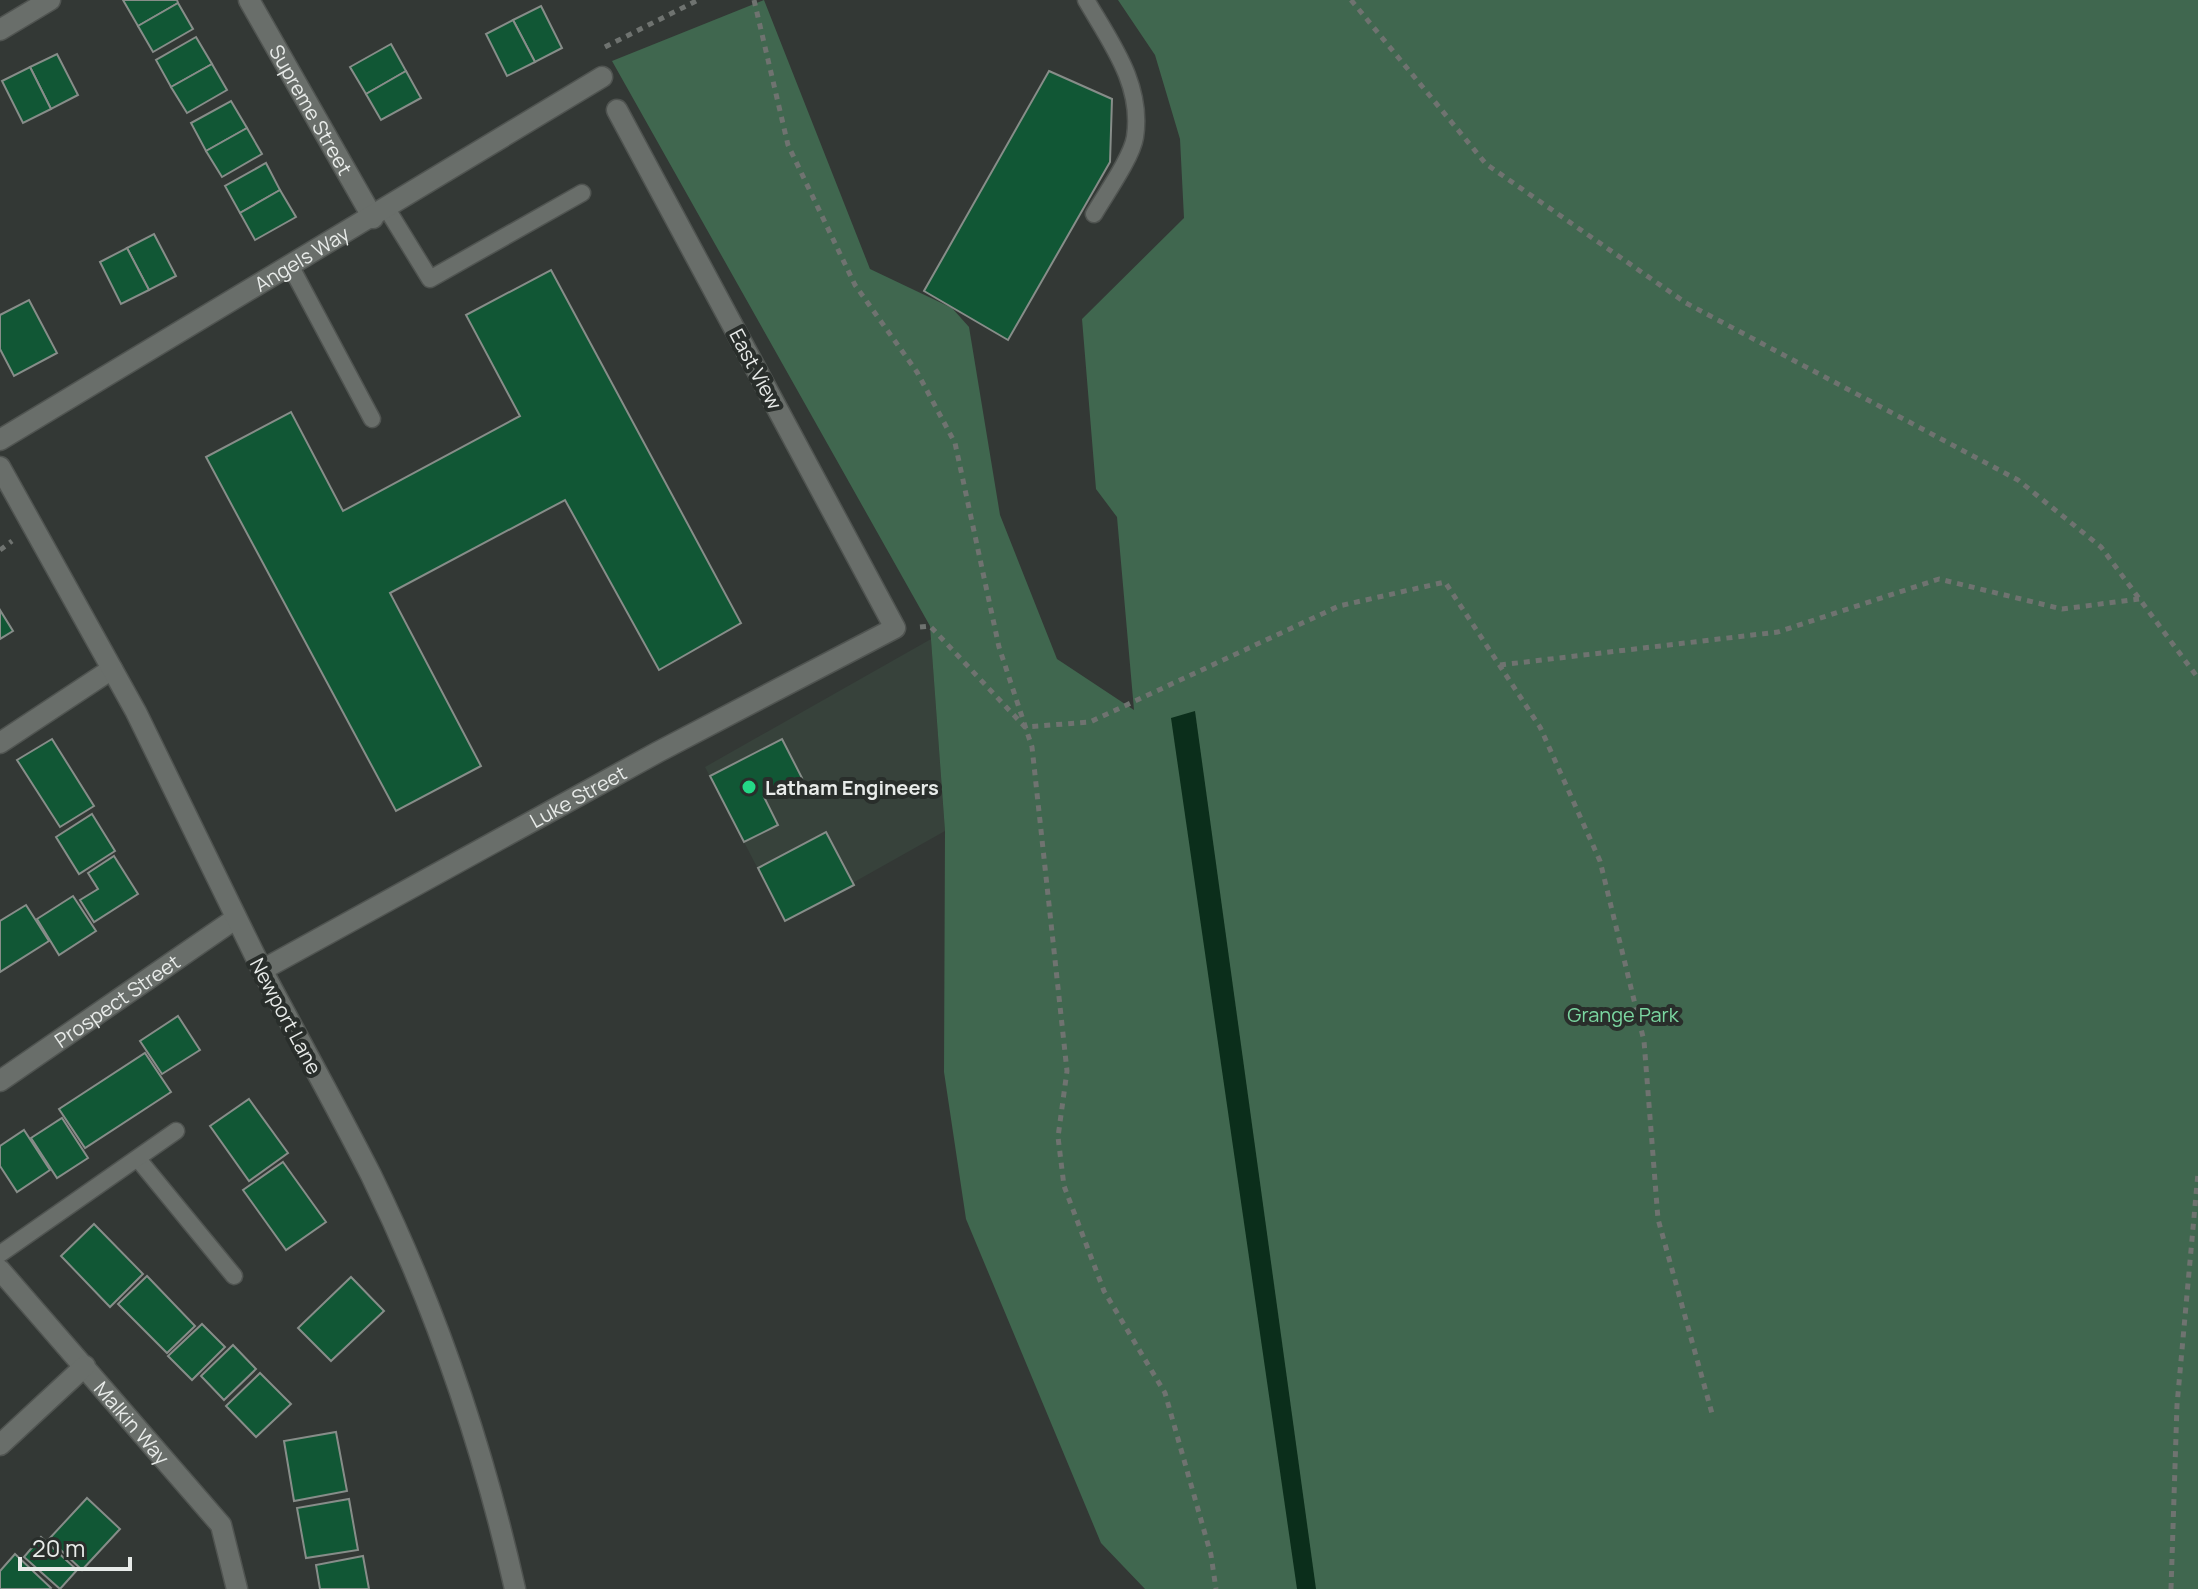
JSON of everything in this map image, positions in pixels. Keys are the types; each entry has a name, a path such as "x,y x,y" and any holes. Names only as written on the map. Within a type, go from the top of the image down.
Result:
{"street":[{"path":"0,30 50,0"},
{"name":"Supreme Street","path":"249,0 380,214"},
{"name":"Angels Way","path":"0,440 380,214 488,143 602,77"},
{"name":"East View","path":"617,110 895,628"},
{"name":"Newport Lane","path":"0,467 112,669 235,919 372,1177 440,1338 493,1491 515,1589"},
{"name":"Luke Street","path":"262,970 658,752 895,628"},
{"path":"0,743 112,669"},
{"name":"Prospect Street","path":"0,1081 235,919"},
{"name":"Malkin Way","path":"0,1270 221,1525 237,1589"},
{"path":"0,1445 85,1366"}],"lane":[{"path":"1086,0 1130,75 1134,102 1135,139 1094,214"},
{"path":"380,214 430,279 582,193"},
{"path":"291,267 372,419"},
{"path":"0,1254 176,1131"},
{"path":"138,1159 234,1276"}],"path":[{"path":"602,77 591,55 698,0"},
{"path":"754,0 788,145 855,285 917,372 955,443 999,647 1032,747 1067,1071 1058,1137 1064,1186 1104,1291 1165,1393 1211,1555 1216,1589"},
{"path":"1351,0 1486,164 1686,303 2018,480 2101,547 2198,678"},
{"path":"1500,665 1778,632 1939,579 2062,609 2139,599"},
{"path":"1025,727 1090,722 1339,606 1445,582 1540,727 1600,861 1644,1041 1658,1219 1713,1417"},
{"path":"930,626 1025,727"},
{"path":"2171,1589 2177,1405 2198,1173"}],"shaded area":[{"path":"931,639 945,831 785,921 705,767"},
{"path":"1195,711 1316,1589 1297,1589 1171,718"}],"green space":[{"name":"Grange Park","path":"764,0 870,269 952,308 969,327 1000,515 1057,659 1134,710 1117,517 1096,489 1082,319 1184,218 1180,139 1155,55 1118,0 2198,0 2198,1589 1145,1589 1101,1543 966,1219 944,1072 945,831 930,626 612,61"}],"building":[{"path":"123,0 177,0 178,3 138,26"},
{"path":"178,3 193,29 153,52 138,26"},
{"path":"541,6 562,48 535,62 513,20"},
{"path":"513,20 535,62 507,76 486,34"},
{"path":"196,37 212,64 171,87 156,60"},
{"path":"391,44 406,71 366,94 350,67"},
{"path":"57,54 78,95 51,109 30,67"},
{"path":"212,64 227,90 187,113 171,87"},
{"path":"30,67 51,109 23,123 2,81"},
{"path":"406,71 421,98 381,120 366,94"},
{"path":"1049,71 1112,99 1110,162 1008,340 924,291"},
{"path":"231,101 247,128 206,151 191,123"},
{"path":"247,128 262,154 222,177 206,151"},
{"path":"266,163 280,190 240,213 225,186"},
{"path":"280,190 296,217 255,240 240,213"},
{"path":"154,234 176,276 149,290 127,248"},
{"path":"127,248 149,290 121,304 100,262"},
{"path":"551,270 741,623 659,670 565,500 390,593 481,766 396,811 206,457 291,412 343,511 520,416 466,315"},
{"path":"29,300 57,353 14,376 0,349 0,315"},
{"path":"0,610 13,631 0,639"},
{"path":"52,739 94,806 60,827 17,760"},
{"name":"Latham Engineers","path":"782,739 802,778 764,797 778,825 744,842 710,776"},
{"path":"92,814 115,851 79,874 56,837"},
{"path":"826,832 854,885 785,921 758,868"},
{"path":"114,856 138,894 94,922 80,900 98,889 88,873"},
{"path":"73,896 96,931 59,955 37,919"},
{"path":"26,905 49,941 0,972 0,921"},
{"path":"178,1016 200,1050 162,1074 140,1041"},
{"path":"145,1053 171,1092 85,1148 59,1109"},
{"path":"249,1099 288,1153 249,1181 210,1126"},
{"path":"62,1118 88,1158 57,1178 31,1138"},
{"path":"24,1130 50,1170 17,1192 0,1166 0,1146"},
{"path":"283,1162 326,1222 286,1250 243,1190"},
{"path":"94,1224 143,1274 110,1307 61,1256"},
{"path":"147,1276 195,1326 167,1353 118,1304"},
{"path":"351,1277 384,1311 331,1361 298,1328"},
{"path":"202,1324 225,1347 192,1380 168,1356"},
{"path":"233,1345 256,1369 224,1400 201,1376"},
{"path":"260,1373 291,1404 256,1437 226,1406"},
{"path":"336,1432 347,1491 294,1501 284,1441"},
{"path":"87,1498 120,1529 82,1570 49,1539"},
{"path":"349,1499 358,1550 306,1558 297,1508"},
{"path":"41,1537 77,1570 60,1589 24,1557"},
{"path":"15,1554 51,1588 0,1589 0,1571"},
{"path":"363,1556 369,1589 320,1589 316,1565"}],"place":[{"name":"Latham Engineers","path":"749,787"}]}
